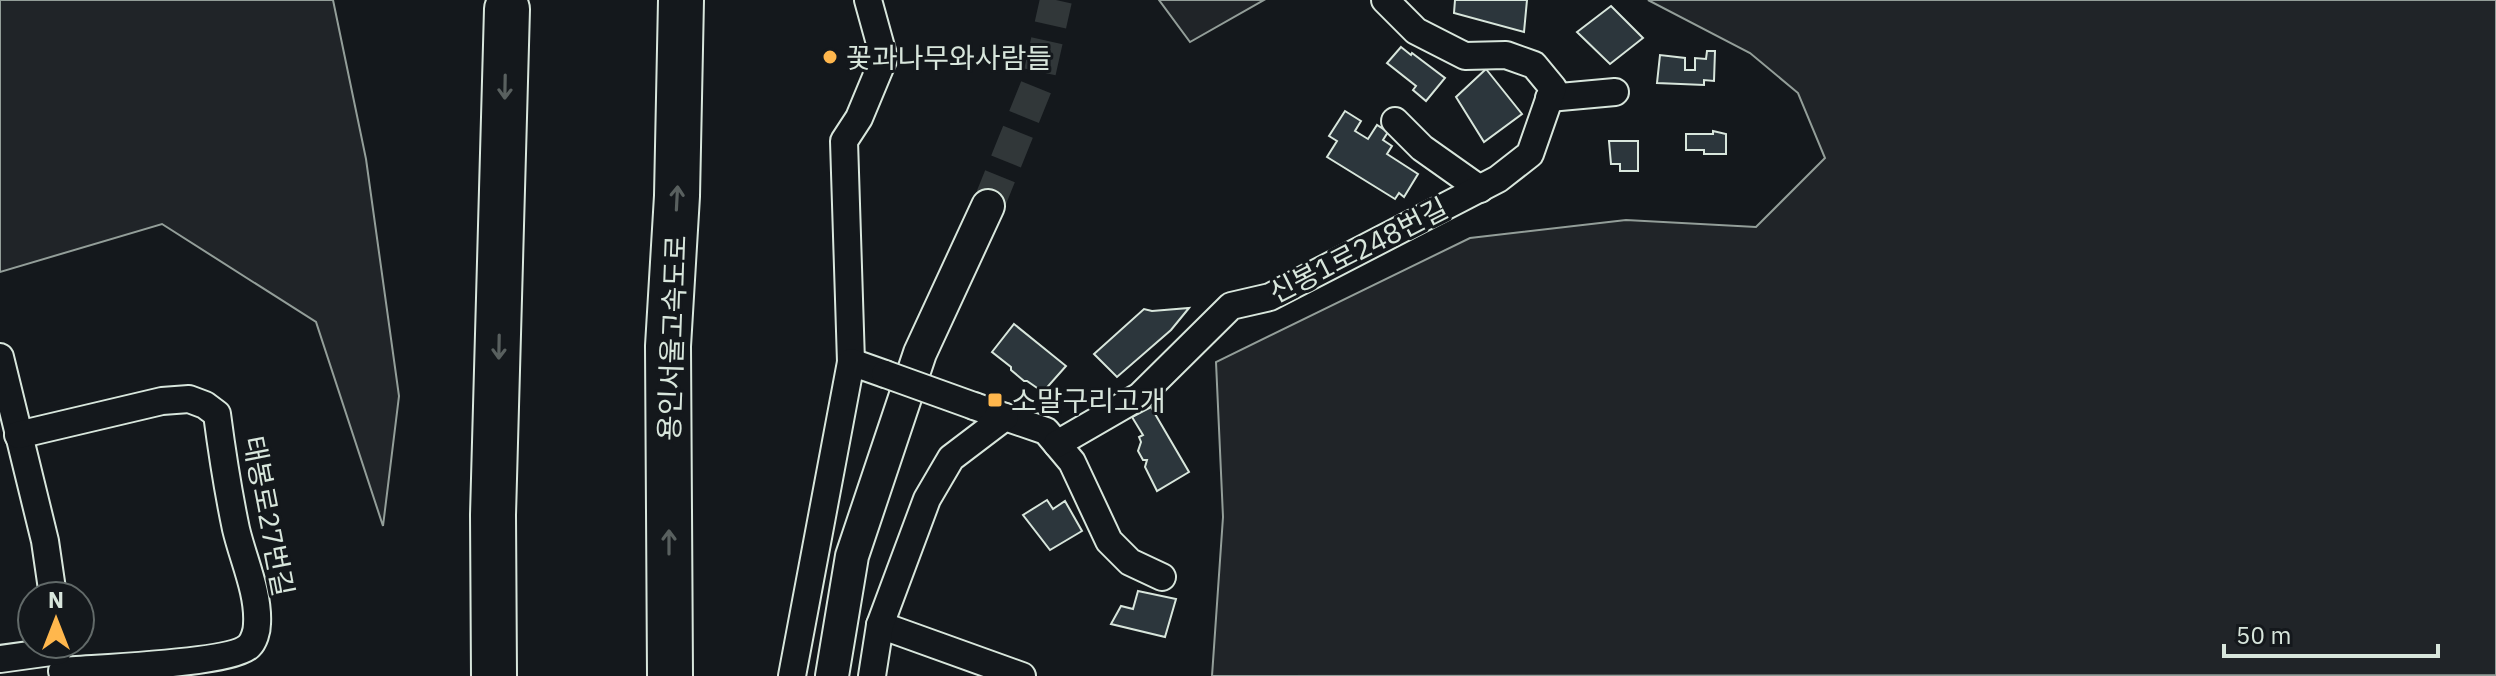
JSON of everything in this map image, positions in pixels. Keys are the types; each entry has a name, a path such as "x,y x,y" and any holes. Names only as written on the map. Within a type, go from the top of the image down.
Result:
{"highway":[{"name":"용인서울고속도로","path":"670,676 668,346 677,196 681,0"},
{"path":"494,676 493,515 507,9"}],"street":[{"path":"792,676 851,362 844,141 859,118 884,58 868,0"},
{"path":"1385,0 1416,31 1465,56 1506,55 1534,65 1551,93 1615,92"},
{"name":"신봉1로248번길","path":"1057,444 1140,396 1231,306 1270,297 1498,179 1530,154 1551,93"},
{"path":"1395,121 1422,148 1480,189"},
{"path":"832,676 852,556 920,353 988,206"},
{"path":"0,357 45,541 51,580"},
{"path":"851,362 1046,431 1072,462 1109,541 1130,562 1162,577"},
{"name":"태봉로27번길","path":"0,659 191,660 232,654 248,647 256,634 258,621 236,528 217,414 189,399 162,401 18,435"},
{"path":"872,676 880,625 927,499 951,458 1005,417"},
{"path":"880,625 1022,676"}],"shaded area":[{"path":"0,0 333,0 366,159 399,396 383,526 316,322 162,224 0,272"},
{"path":"1159,0 1264,0 1190,42"},
{"path":"1648,0 2496,0 2496,675 1212,676 1223,517 1216,362 1470,238 1626,220 1756,227 1825,158 1798,93 1750,53"}],"building":[{"path":"1455,0 1527,0 1524,32 1454,13"},
{"path":"1611,6 1643,38 1610,64 1577,32"},
{"path":"1401,47 1445,78 1426,101 1413,90 1416,86 1387,63"},
{"path":"1707,51 1715,51 1714,81 1704,80 1704,85 1657,83 1660,55 1685,58 1685,70 1695,70 1695,58 1706,59"},
{"path":"1486,69 1522,114 1484,142 1456,97"},
{"path":"1345,111 1361,121 1355,131 1368,139 1377,125 1388,132 1383,140 1392,146 1387,154 1418,174 1404,197 1399,193 1395,199 1327,157 1337,141 1329,136"},
{"path":"1713,131 1726,134 1726,154 1686,150 1686,134 1713,134"},
{"path":"1609,141 1638,141 1638,171 1620,171 1620,164 1611,164"},
{"path":"1189,308 1171,330 1117,377 1094,354 1144,309"},
{"path":"1014,324 1066,366 1043,392 1024,381 992,352"},
{"path":"1151,407 1189,472 1157,491 1145,467 1147,460 1143,460 1138,451 1139,437 1143,435 1132,417"},
{"path":"1047,500 1053,509 1065,501 1082,531 1050,550 1023,515"},
{"path":"1138,591 1176,599 1165,637 1111,624 1121,606 1133,609"}],"tunnel":[{"path":"988,206 1037,85 1056,0"}],"place":[{"name":"꽃과나무와사람들","path":"830,57"},
{"name":"소말구리고개","path":"995,400"}]}
